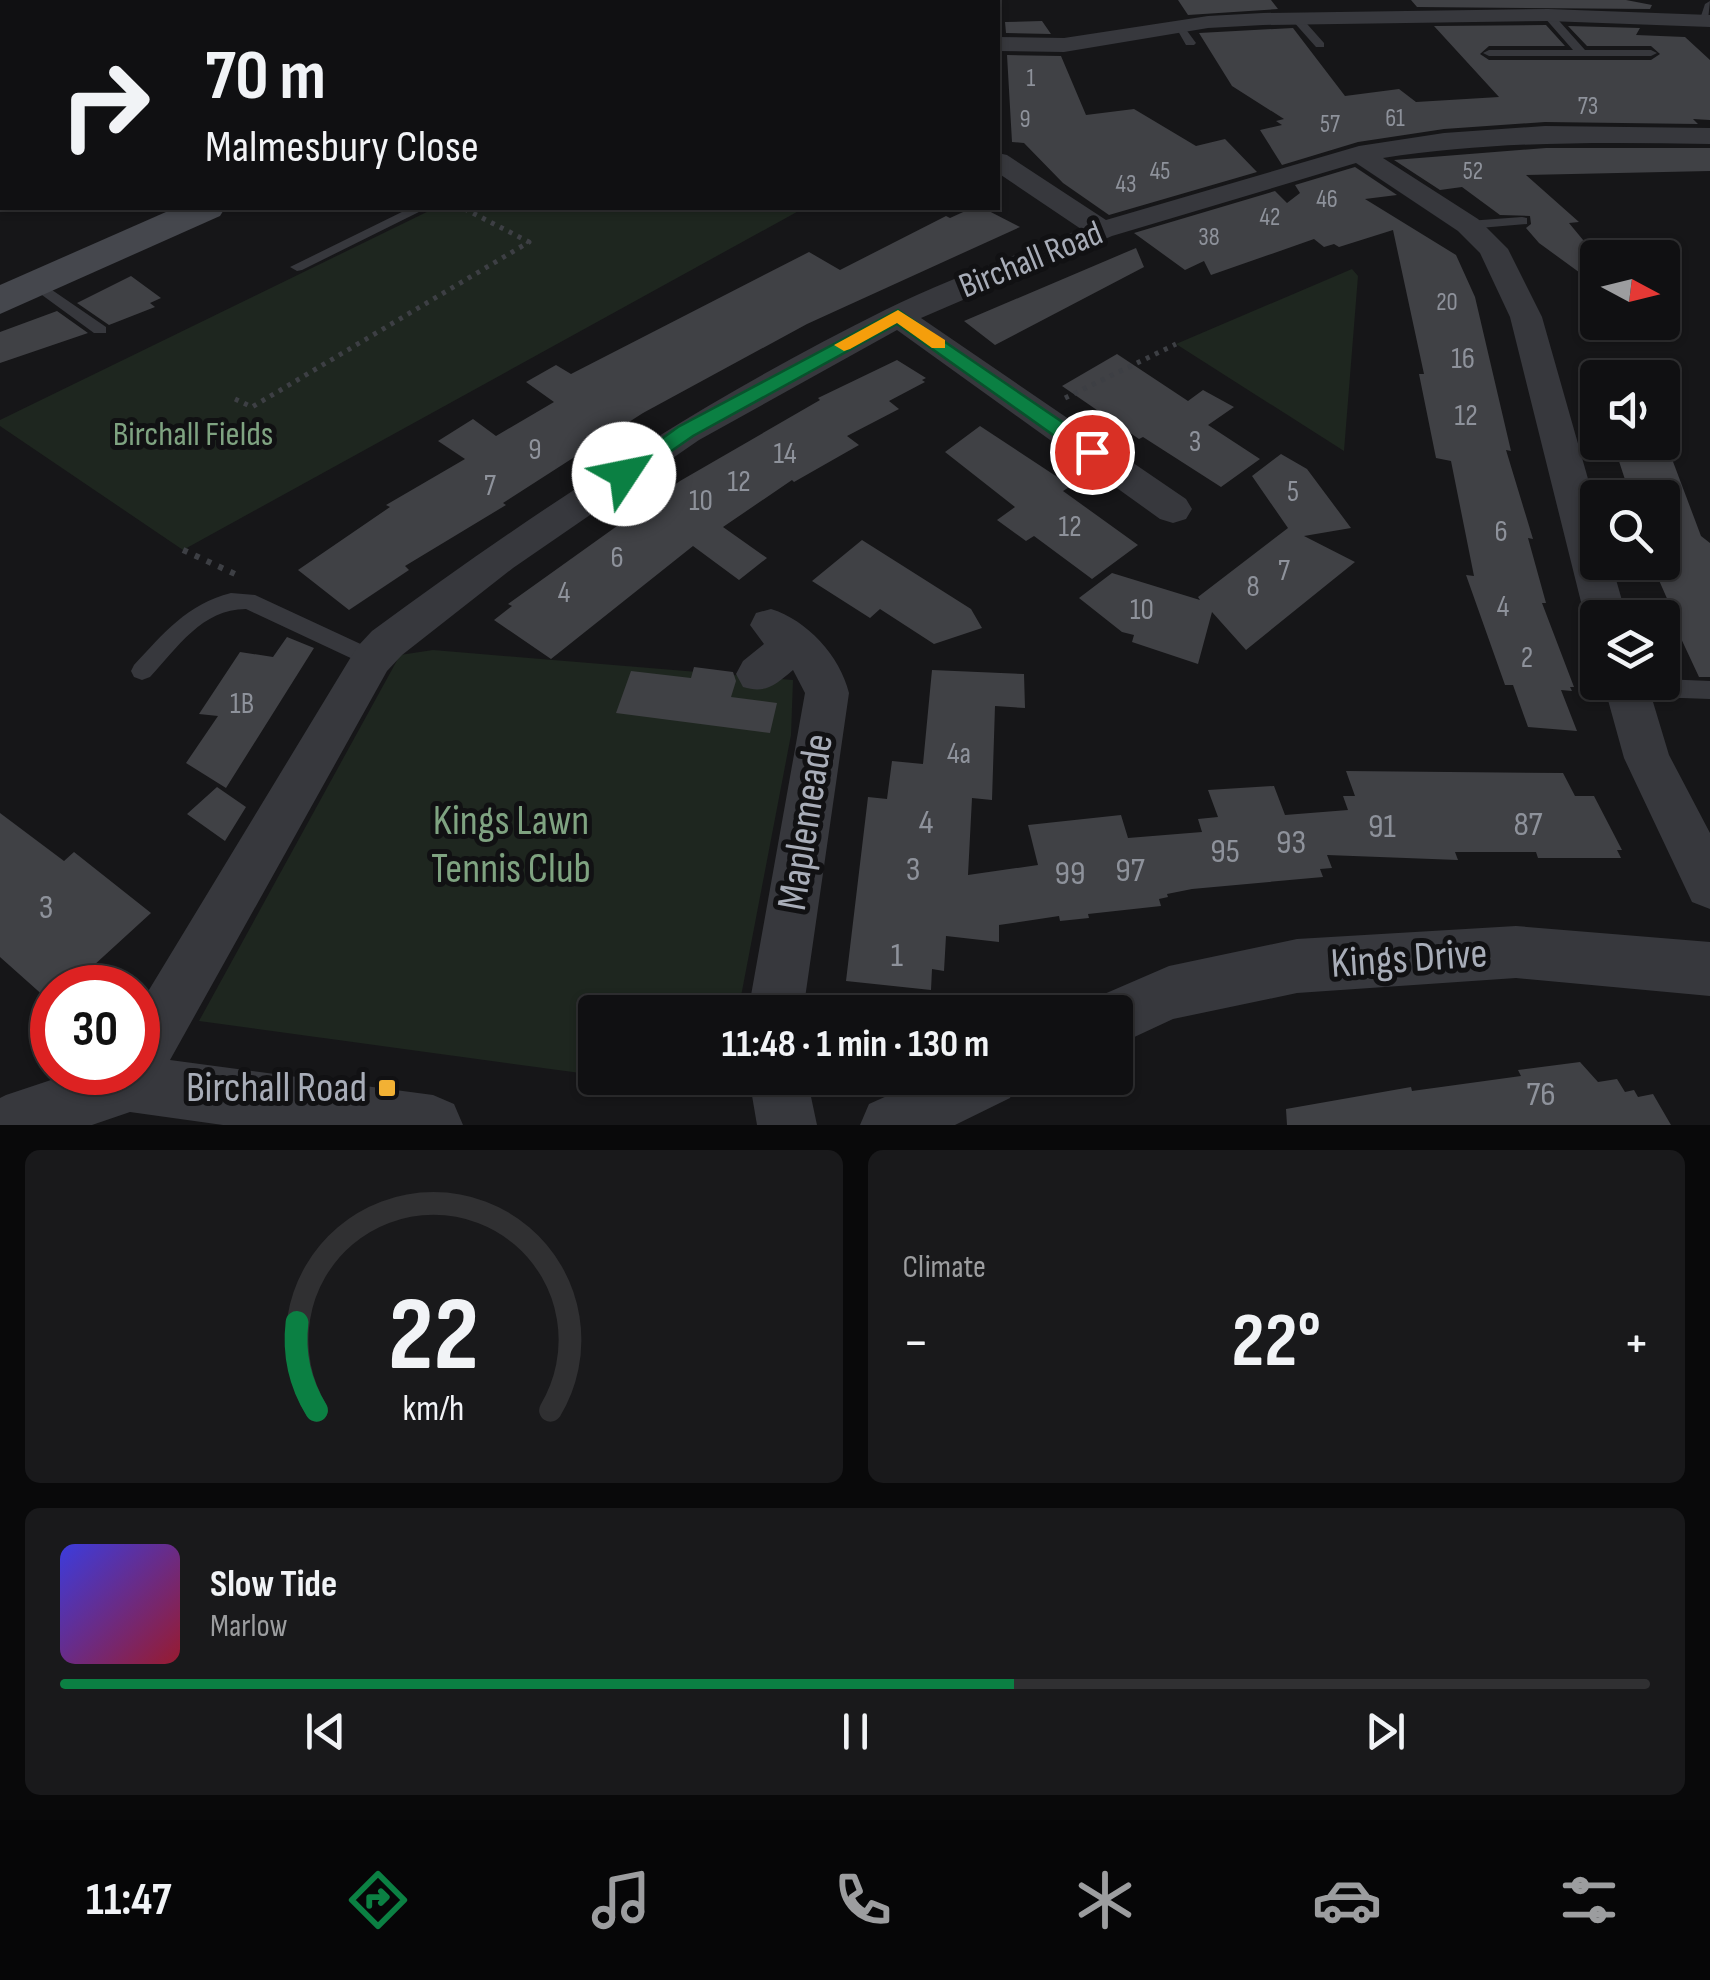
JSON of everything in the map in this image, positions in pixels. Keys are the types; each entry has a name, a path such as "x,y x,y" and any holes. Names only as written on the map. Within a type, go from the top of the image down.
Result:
{"main road":[{"path":"18,293 202,210"}],"street":[{"path":"1000,44 1064,45 1296,18 1548,15 1581,5 1614,17 1708,15"},
{"name":"Birchall Road","path":"160,1025 372,659 387,643 499,558 686,432 898,316 1102,230 1359,154 1444,141 1545,134 1710,136"},
{"path":"1359,154 1468,225 1494,249 1526,317 1601,600"},
{"path":"1000,162 1102,230"},
{"path":"898,316 1173,509"},
{"name":"Maplemeade","path":"774,648 818,666 827,693 779,995"},
{"path":"1630,700 1647,758 1710,885"},
{"name":"Kings Drive","path":"1133,1010 1169,993 1297,966 1516,952 1710,969"},
{"path":"160,1077 433,1125"},
{"path":"8,1115 66,1095"},
{"path":"781,1095 787,1125"},
{"path":"890,1125 954,1095"}],"lane":[{"path":"1548,15 1582,53"},
{"path":"1296,18 1320,45"},
{"path":"1489,54 1651,53"},
{"path":"296,268 416,210"},
{"path":"1468,225 1522,221"},
{"path":"18,293 100,330"},
{"path":"142,671 196,615 228,598 248,601 372,659"},
{"path":"1680,688 1710,690"}],"path":[{"path":"235,399 252,407 530,242 466,210"},
{"path":"1037,414 1098,379 1176,344"}],"green space":[{"name":"Birchall Fields","path":"431,210 800,210 183,550 0,426 0,420"},
{"path":"1352,269 1358,276 1344,451 1176,344"},
{"name":"Kings Lawn Tennis Club","path":"433,650 793,680 791,735 741,995 578,995 578,1073 199,1021 400,655"}],"building":[{"path":"1178,0 1271,0 1278,9 1188,15"},
{"path":"1411,0 1626,0 1652,5 1650,9 1417,7"},
{"path":"1042,21 1051,34 1006,33 1005,22"},
{"path":"1546,25 1565,46 1489,46 1480,54 1489,60 1651,60 1660,54 1651,46 1587,46 1568,26 1640,28 1636,35 1685,37 1710,60 1710,120 1693,119 1698,124 1545,122 1444,129 1358,142 1282,165 1260,130 1282,125 1276,121 1284,119 1232,86 1199,33 1293,28 1345,96 1399,89 1416,102 1499,97 1434,26"},
{"path":"1007,55 1061,56 1086,115 1134,109 1196,146 1225,139 1257,172 1109,215 1063,183 1024,143 1012,142"},
{"path":"1546,148 1710,148 1710,171 1526,175 1579,222 1569,223 1583,240 1580,240 1580,273 1539,243 1526,228 1531,224 1530,216 1500,215 1462,187 1440,190 1394,160"},
{"path":"1355,167 1397,195 1365,199 1456,255 1475,297 1511,451 1506,450 1533,539 1528,538 1546,603 1542,603 1574,687 1570,687 1572,691 1561,690 1577,731 1528,727 1513,685 1505,685 1466,575 1474,576 1451,461 1436,458 1419,374 1424,374 1393,230 1339,247 1324,247 1314,239 1211,275 1204,261 1185,270 1134,233 1275,191 1287,203 1300,193 1295,185"},
{"path":"968,210 987,210 1020,227 807,324 643,413 503,503 506,505 405,566 409,570 349,610 298,570 390,507 386,505 465,459 438,441 473,419 496,436 554,402 526,382 556,365 571,374 809,252 840,270 946,216"},
{"path":"1136,248 1144,267 995,345 964,321"},
{"path":"131,276 161,298 150,303 155,307 109,325 77,303"},
{"path":"57,311 88,333 0,363 0,332"},
{"path":"1117,354 1188,401 1203,390 1234,407 1208,425 1260,459 1221,487 1143,437 1139,439 1062,386"},
{"path":"897,360 926,378 889,401 899,409 847,436 859,445 792,480 723,527 767,558 739,580 693,546 551,659 494,620 512,606 508,604 680,481 818,398"},
{"path":"980,426 1071,486 1063,491 1138,545 1092,579 1034,536 1026,541 997,520 1015,507 945,452"},
{"path":"1281,454 1307,469 1351,528 1304,536 1355,562 1246,650 1212,612 1198,664 1132,642 1134,635 1122,632 1079,598 1112,573 1200,600 1198,597 1288,528 1252,476"},
{"path":"1619,460 1672,460 1680,480 1625,480"},
{"path":"1680,480 1701,536 1710,543 1710,677 1699,677 1680,636 1680,600 1668,600 1659,580 1680,580"},
{"path":"862,540 971,609 982,628 934,644 880,609 870,618 812,581"},
{"path":"287,637 314,648 226,788 186,763 218,716 199,714 240,652 273,657"},
{"path":"694,667 733,672 736,681 731,697 777,703 770,733 616,713 631,671 691,678"},
{"path":"932,670 1024,674 1025,708 995,706 992,800 972,798 968,875 1038,865 1028,825 1121,815 1128,838 1202,832 1198,819 1218,817 1208,790 1274,786 1285,815 1348,810 1343,796 1355,796 1346,771 1563,773 1575,796 1594,796 1622,850 1617,850 1621,858 1538,858 1536,852 1455,852 1458,860 1327,855 1332,868 1320,869 1323,877 1192,889 1167,894 1168,897 1159,899 1161,906 1088,914 1089,918 1060,921 1059,916 999,925 999,942 946,936 944,971 932,969 931,990 846,981 868,797 887,799 892,761 923,764"},
{"path":"217,787 246,807 225,841 187,814"},
{"path":"0,813 64,861 74,852 151,913 94,965 30,965 30,984 0,957"},
{"path":"1580,1062 1598,1082 1617,1079 1625,1092 1634,1090 1638,1097 1653,1094 1671,1125 1287,1125 1286,1109 1411,1087 1412,1091 1521,1076 1518,1070"}],"slow traffic":[{"path":"844,345 898,316 938,344"}],"place":[{"name":"Birchall Road","path":"387,1088"}],"route":[{"path":"624,474 686,432 898,316 1092,452"}]}
